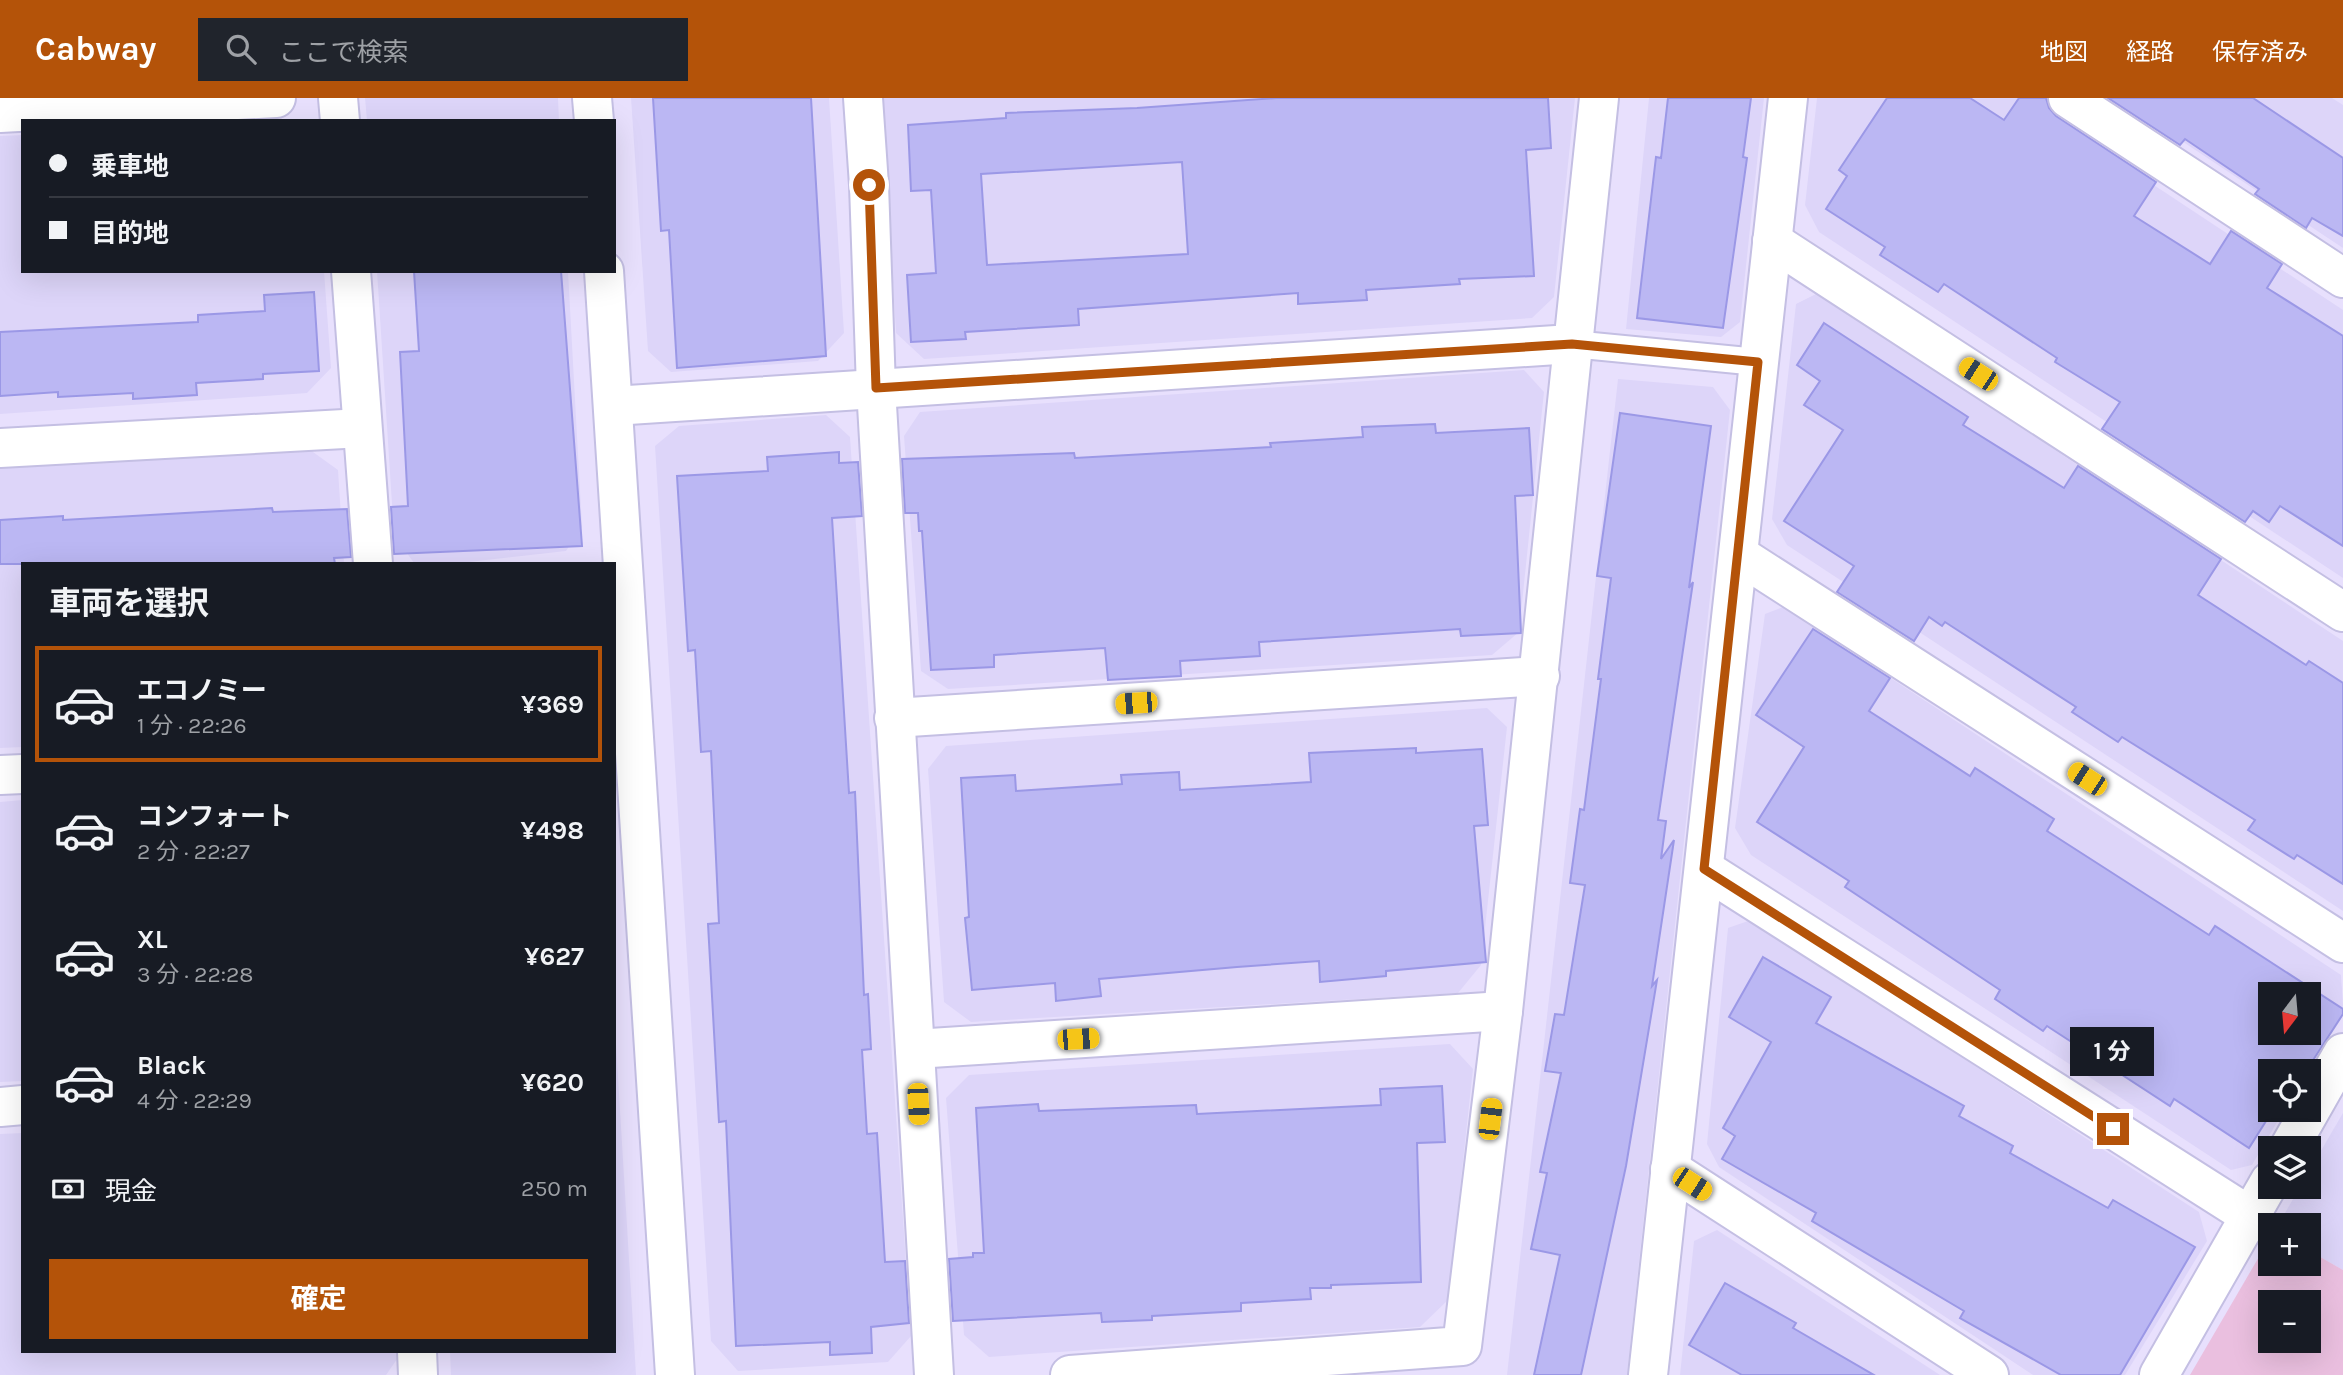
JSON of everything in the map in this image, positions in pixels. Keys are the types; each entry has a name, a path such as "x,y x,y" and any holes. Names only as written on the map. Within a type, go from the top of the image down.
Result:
{"street":[{"path":"0,113 276,98"},
{"path":"338,98 340,119"},
{"path":"592,98 594,119"},
{"path":"863,98 894,718 934,1375"},
{"path":"1070,1375 1462,1346 1540,676 1599,98"},
{"path":"1648,1375 1788,98"},
{"path":"2068,98 2343,278"},
{"path":"1772,241 2343,611"},
{"path":"351,273 373,562"},
{"path":"604,273 613,406 619,573 675,1375"},
{"path":"613,406 1572,344"},
{"path":"0,448 362,428"},
{"path":"1739,555 2343,943"},
{"path":"894,718 1540,676"},
{"path":"0,775 21,774"},
{"path":"1704,869 2250,1216"},
{"path":"915,1049 1503,1011"},
{"path":"2295,1136 2343,1053"},
{"path":"0,1107 21,1105"},
{"path":"1670,1169 1989,1375"},
{"path":"2159,1375 2260,1199"},
{"path":"416,1353 418,1375"}],"lane":[{"path":"1572,344 1758,362"}],"shaded area":[{"path":"365,98 558,98 559,119 367,119"},
{"path":"631,98 829,98 844,333 818,361 671,372 648,351"},
{"path":"882,98 1575,98 1554,297 1532,318 924,359 896,333"},
{"path":"1649,98 1764,98 1740,322 1721,337 1626,329"},
{"path":"1817,98 2022,98 2343,310 2343,578 1819,232 1805,205"},
{"path":"2117,98 2332,98 2343,105 2343,248"},
{"path":"21,135 21,273 324,273 331,368 307,393 0,414 0,136"},
{"path":"377,273 568,273 582,527 566,551 469,562 413,562 394,535"},
{"path":"1818,293 2343,641 2343,911 1787,545 1772,519 1796,304"},
{"path":"1524,370 1544,392 1519,632 1492,655 948,689 921,671 904,436 920,412"},
{"path":"1618,379 1713,387 1730,410 1627,1375 1507,1375"},
{"path":"826,415 850,437 911,1336 888,1362 738,1371 711,1341 655,446 679,426"},
{"path":"306,447 338,470 344,562 21,562 21,747 0,748 0,468"},
{"path":"1783,607 2341,975 2343,1006 2321,1045 2321,982 2258,982 2258,1045 2321,1045 2313,1059 2258,1059 2258,1122 2277,1122 2269,1136 2258,1136 2258,1155 2252,1165 2231,1170 1751,855 1735,828 1765,614"},
{"path":"1487,708 1507,727 1481,965 1458,993 971,1022 944,1002 928,769 946,746"},
{"path":"21,800 21,1081 0,1082 0,802"},
{"path":"1751,920 2199,1212 2207,1241 2125,1375 2033,1375 1719,1167 1707,1144 1728,928"},
{"path":"616,1044 636,1375 451,1375 450,1353 616,1353"},
{"path":"1450,1044 1473,1069 1448,1300 1420,1327 989,1357 964,1335 946,1098 969,1075"},
{"path":"2343,1113 2343,1270 2321,1257 2321,1213 2285,1213 2293,1199 2321,1199 2321,1151"},
{"path":"21,1133 21,1353 401,1353 386,1375 0,1375 0,1134"},
{"path":"1717,1230 1940,1375 1680,1375 1694,1241"},
{"path":"2321,1257 2343,1270 2343,1375 2190,1375 2258,1259 2258,1276 2321,1276"}],"building":[{"path":"653,98 811,98 826,356 677,368 669,230 661,231"},
{"path":"1276,98 1548,98 1551,148 1526,150 1534,276 1459,279 1460,284 1366,290 1367,300 1298,304 1298,293 1078,309 1079,325 965,332 966,339 911,342 907,275 936,273 931,190 911,191 908,125 1006,118 1006,113 1137,108","holes":["1182,162 1188,254 987,265 981,174"]},
{"path":"1668,98 1751,98 1743,157 1747,158 1723,328 1637,318 1656,157 1661,158"},
{"path":"1887,98 1970,98 2004,120 2019,98 2046,98 2049,108 2056,116 2156,182 2134,216 2210,264 2231,231 2282,264 2267,288 2343,336 2343,546 2280,506 2269,522 2253,511 2245,522 2102,429 2120,402 2055,362 2057,358 1944,284 1938,292 1880,255 1885,247 1826,209 1847,176 1839,170"},
{"path":"2108,98 2253,98 2343,158 2343,236 2312,218 2306,228 2255,194 2259,189 2185,139 2180,145"},
{"path":"414,273 561,273 582,546 394,554 391,507 408,506 400,352 419,351"},
{"path":"314,292 319,371 263,374 263,379 196,383 197,395 133,399 133,393 58,397 58,392 0,396 0,332 198,322 198,315 265,311 264,295"},
{"path":"1824,323 1968,417 1963,425 2064,488 2078,466 2221,559 2198,595 2306,665 2309,661 2343,683 2343,884 2297,855 2294,859 2248,830 2255,820 2122,737 2118,742 2072,712 2076,707 1945,622 1942,626 1929,617 1914,641 1837,592 1854,566 1784,521 1843,430 1804,405 1820,381 1797,365"},
{"path":"1620,413 1711,426 1689,588 1693,582 1658,820 1666,821 1661,859 1674,840 1652,986 1657,980 1626,1166 1581,1375 1534,1375 1560,1255 1531,1249 1547,1173 1540,1172 1561,1073 1545,1071 1555,1014 1564,1015 1585,885 1570,883 1580,809 1584,810 1601,679 1598,679 1611,578 1597,576"},
{"path":"1435,424 1436,433 1529,428 1533,495 1515,496 1521,633 1461,636 1460,629 1259,642 1260,656 1180,661 1181,676 1108,680 1105,648 994,655 994,667 931,670 922,531 919,531 918,513 905,513 902,459 1074,453 1075,458 1271,447 1270,443 1363,437 1362,427"},
{"path":"839,452 839,463 858,462 862,516 832,518 849,793 855,792 864,995 868,994 871,1049 862,1050 867,1134 877,1133 885,1262 905,1261 909,1323 871,1327 872,1353 830,1355 830,1342 736,1346 726,1121 719,1122 708,924 719,923 711,751 701,752 695,650 688,651 677,476 768,471 767,457"},
{"path":"272,508 273,512 347,509 351,557 334,558 335,562 0,564 0,520 63,516 63,520"},
{"path":"1813,629 1890,678 1869,711 1970,776 1975,768 2054,819 2047,831 2209,935 2215,926 2301,982 2258,982 2258,1045 2321,1045 2321,995 2343,1009 2343,1014 2314,1059 2258,1059 2258,1122 2265,1122 2249,1148 2174,1099 2170,1106 2047,1026 2043,1031 1995,999 2000,990 1845,887 1849,881 1757,822 1804,747 1756,715"},
{"path":"1416,748 1416,753 1482,749 1488,825 1474,826 1486,962 1386,971 1386,976 1320,982 1319,961 1099,979 1101,996 1056,1001 1055,983 972,990 965,918 969,917 961,778 1015,775 1016,791 1122,784 1121,775 1179,772 1180,790 1311,782 1309,753"},
{"path":"1763,957 1831,997 1816,1023 1964,1106 1959,1116 2013,1146 2010,1153 2108,1208 2113,1200 2195,1247 2120,1375 2061,1375 1960,1318 1964,1311 1812,1221 1816,1213 1722,1159 1735,1136 1723,1128 1771,1042 1729,1017"},
{"path":"1442,1086 1445,1142 1417,1143 1421,1282 1331,1285 1331,1288 1310,1288 1311,1299 1241,1303 1241,1311 1152,1316 1152,1320 1102,1322 1101,1313 953,1321 949,1259 984,1253 976,1108 1038,1104 1039,1111 1196,1105 1197,1114 1381,1105 1380,1089"},
{"path":"1725,1283 1796,1323 1793,1328 1874,1375 1742,1375 1689,1345"}],"route":[{"path":"869,185 876,388 1572,344 1758,362 1704,869 2113,1129"}]}
